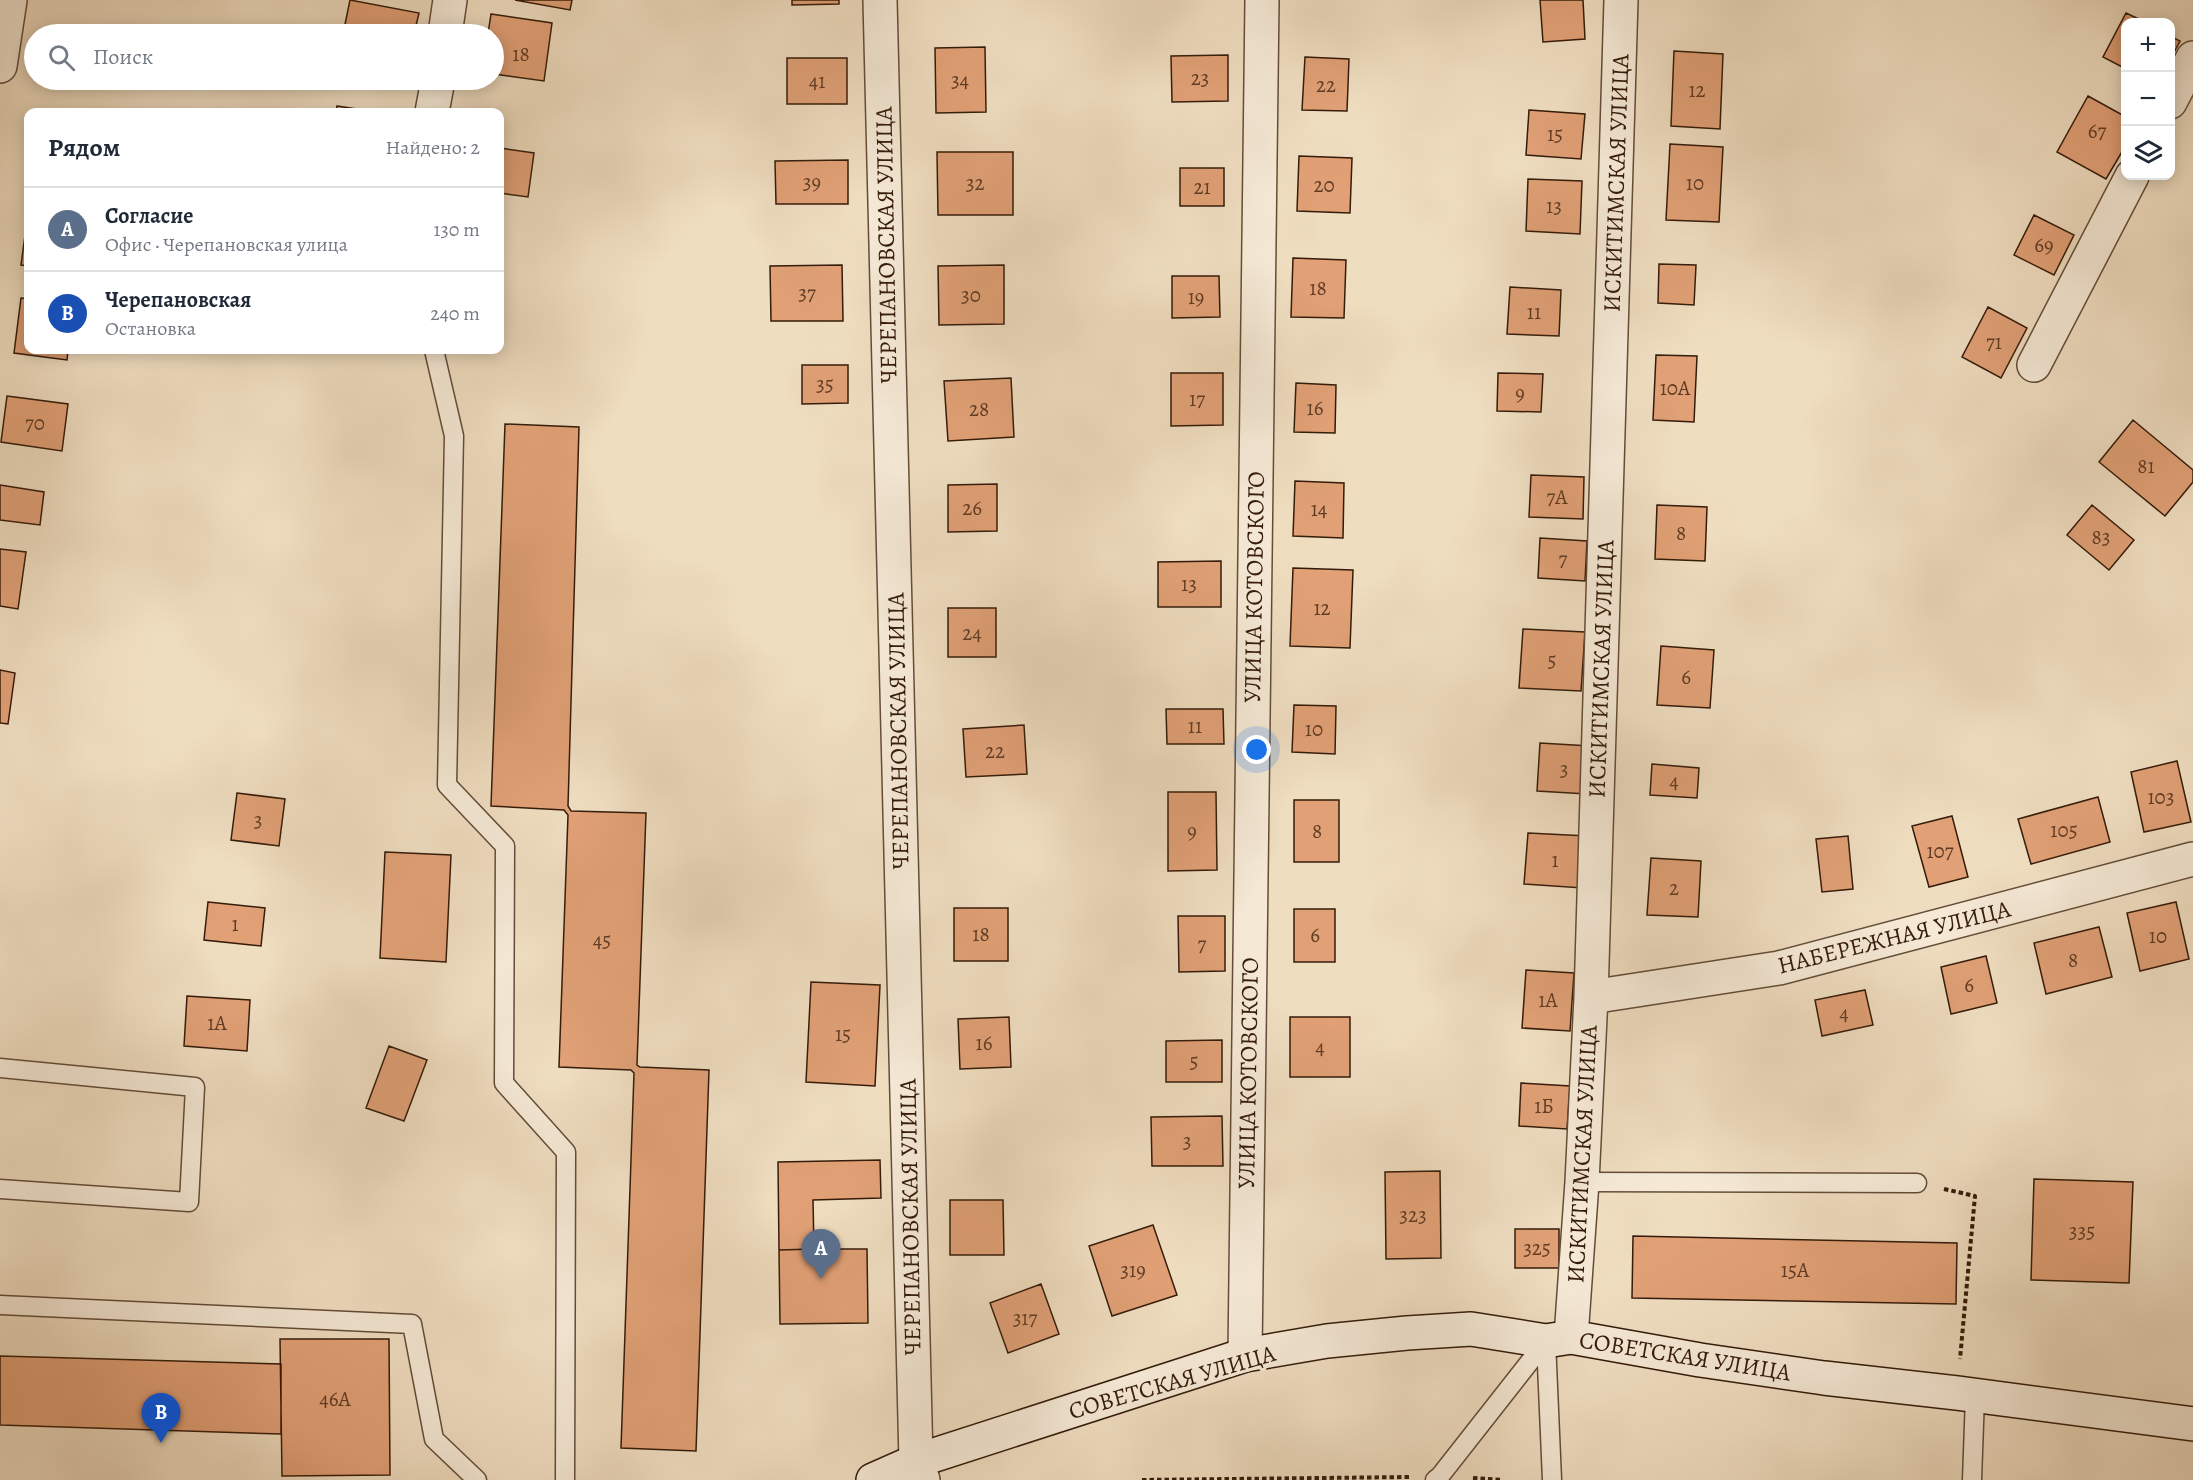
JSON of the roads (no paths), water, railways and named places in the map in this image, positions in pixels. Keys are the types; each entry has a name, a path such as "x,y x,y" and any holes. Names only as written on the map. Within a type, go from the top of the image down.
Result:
{"street":[{"path":"0,66 10,0"},
{"path":"446,24 450,0"},
{"name":"ЧЕРЕПАНОВСКАЯ УЛИЦА","path":"880,0 919,1471"},
{"name":"УЛИЦА КОТОВСКОГО","path":"1245,1355 1262,0"},
{"name":"ИСКИТИМСКАЯ УЛИЦА","path":"1558,1339 1582,1182 1591,997 1621,0"},
{"path":"2175,92 2193,58"},
{"path":"433,108 436,90"},
{"path":"2034,365 2130,180"},
{"name":"НАБЕРЕЖНАЯ УЛИЦА","path":"1591,997 1779,968 2193,859"},
{"name":"СОВЕТСКАЯ УЛИЦА","path":"873,1480 919,1471 1245,1355 1327,1341 1471,1329 1558,1339 1824,1378 2193,1424"}],"lane":[{"path":"435,354 454,436 447,785 505,846 504,1083 566,1152 565,1480"},
{"path":"0,1068 195,1087 189,1202 0,1189"},
{"path":"1582,1182 1917,1183"},
{"path":"0,1305 411,1324 434,1439 477,1480"},
{"path":"1438,1478 1558,1339"},
{"path":"1552,1480 1558,1339"},
{"path":"1966,1394 1972,1480"}],"place":[{"name":"Согласие","path":"821,1279"},
{"name":"Черепановская","path":"161,1443"}]}
